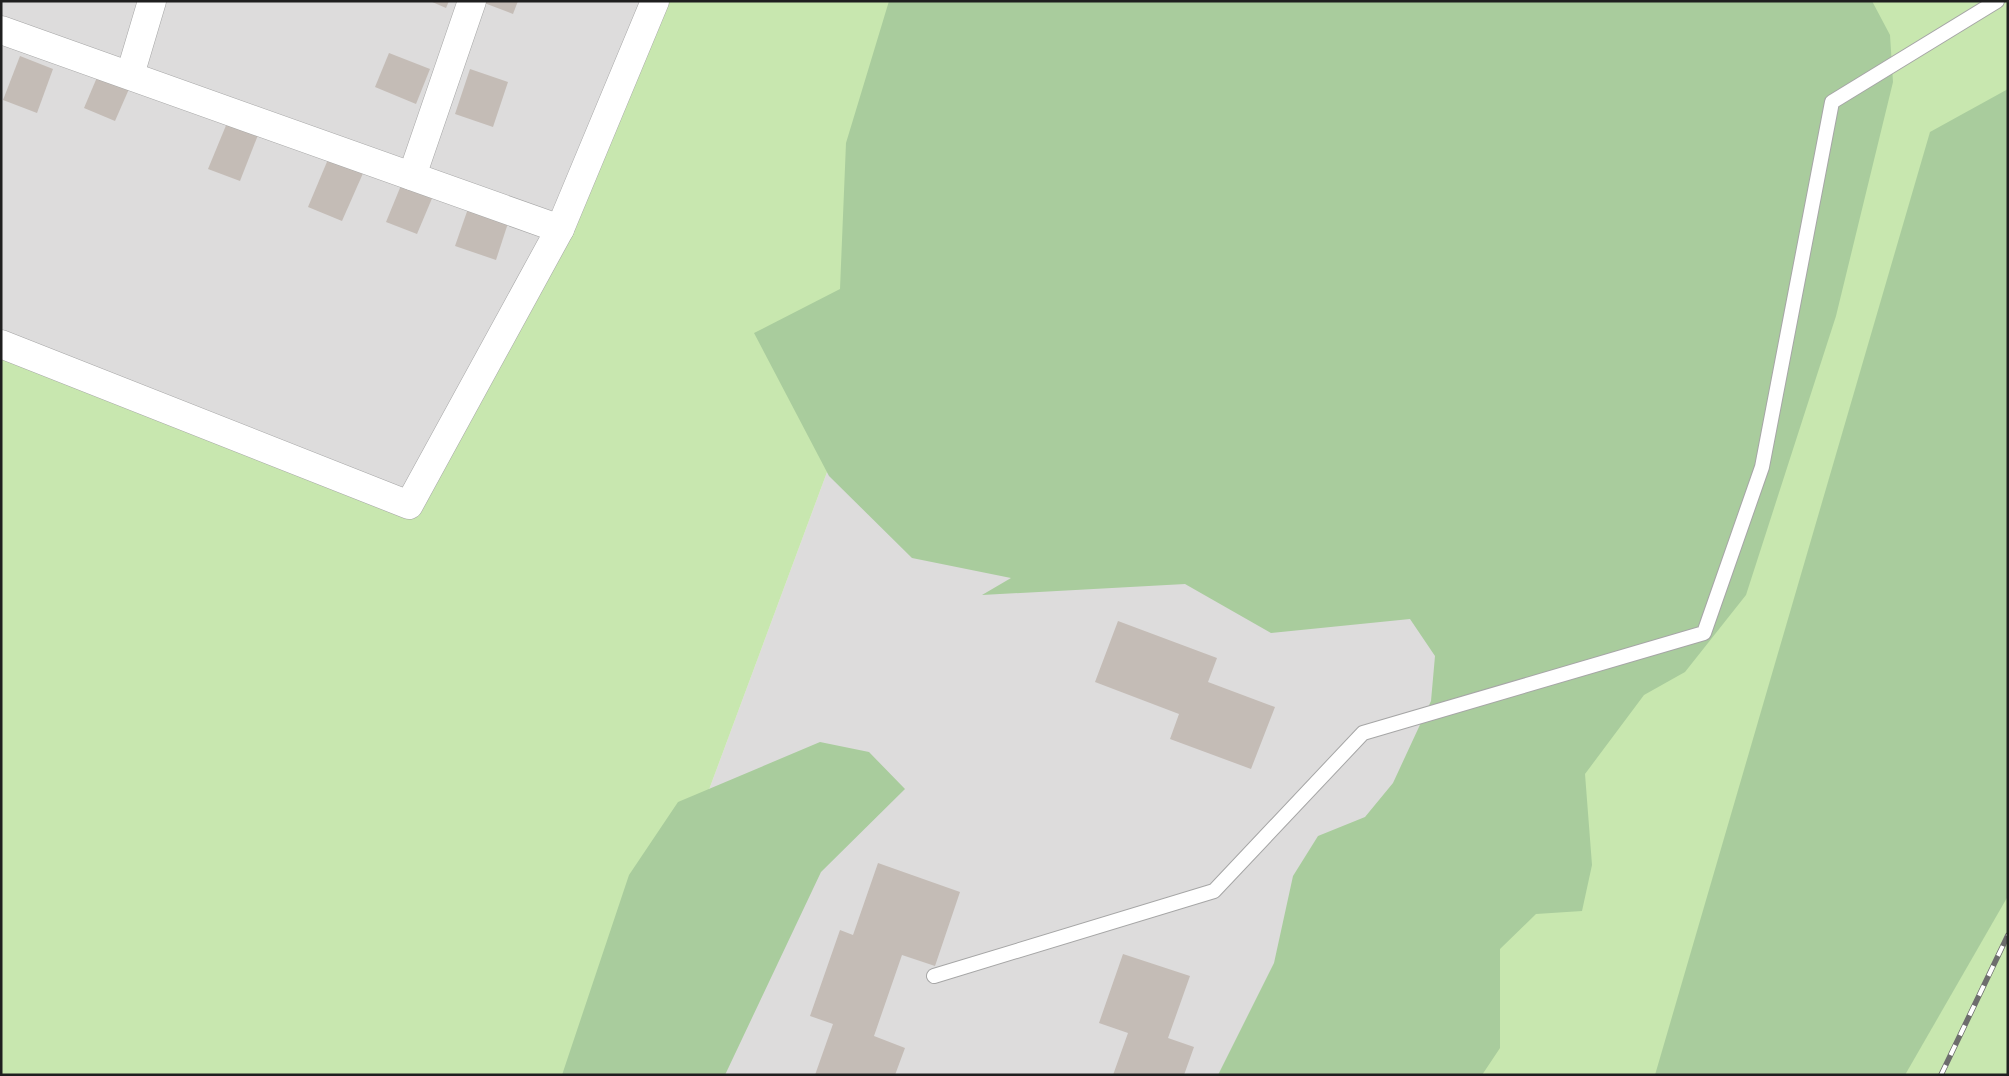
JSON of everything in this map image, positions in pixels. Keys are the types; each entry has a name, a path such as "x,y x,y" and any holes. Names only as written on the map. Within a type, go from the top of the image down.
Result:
{"street":[{"path":"130,75 152,1"},
{"path":"412,176 472,1"},
{"path":"1,344 409,505 560,229 655,1"},
{"path":"1,30 560,229"}],"lane":[{"path":"934,976 1214,891 1362,733 1704,633 1762,467 1832,102 1997,1"}],"shaded area":[{"path":"1,1 655,1 409,505 1,344"},
{"path":"846,421 1572,634 1431,1075 603,1075"}],"green space":[{"path":"655,1 1011,1 846,421 603,1075 1,1075 1,344 409,505"},
{"path":"889,1 1872,1 1890,35 1893,82 1836,316 1746,595 1685,672 1644,695 1585,774 1592,865 1582,911 1536,914 1500,949 1500,1048 1482,1075 1218,1075 1274,963 1293,876 1318,836 1365,817 1393,783 1431,701 1435,656 1410,619 1271,633 1185,584 982,595 1011,578 912,558 829,476 754,333 840,289 846,143"},
{"path":"1784,1 2008,1 2008,1075 1431,1075"},
{"path":"2008,89 2008,896 1905,1075 1655,1075 1930,132"},
{"path":"820,742 869,752 905,789 821,872 725,1075 562,1075 629,875 678,802"}],"building":[{"path":"430,1 449,1 446,8"},
{"path":"479,1 518,1 513,14"},
{"path":"389,53 430,69 416,104 375,87"},
{"path":"20,56 53,69 37,113 3,100"},
{"path":"470,69 508,82 493,127 455,114"},
{"path":"98,75 129,89 115,121 84,108"},
{"path":"227,123 258,135 240,181 208,169"},
{"path":"329,157 364,171 342,221 308,207"},
{"path":"402,183 433,196 417,234 386,222"},
{"path":"471,200 511,214 496,260 455,246"},
{"path":"1118,621 1217,658 1208,682 1275,707 1251,769 1170,739 1179,714 1095,682"},
{"path":"878,863 960,892 935,966 902,955 874,1036 905,1048 895,1075 815,1075 833,1024 810,1016 840,930 853,935"},
{"path":"1123,954 1190,976 1168,1038 1194,1047 1184,1075 1113,1075 1128,1033 1099,1023"}],"railway":[{"path":"1941,1075 2008,935"}]}
